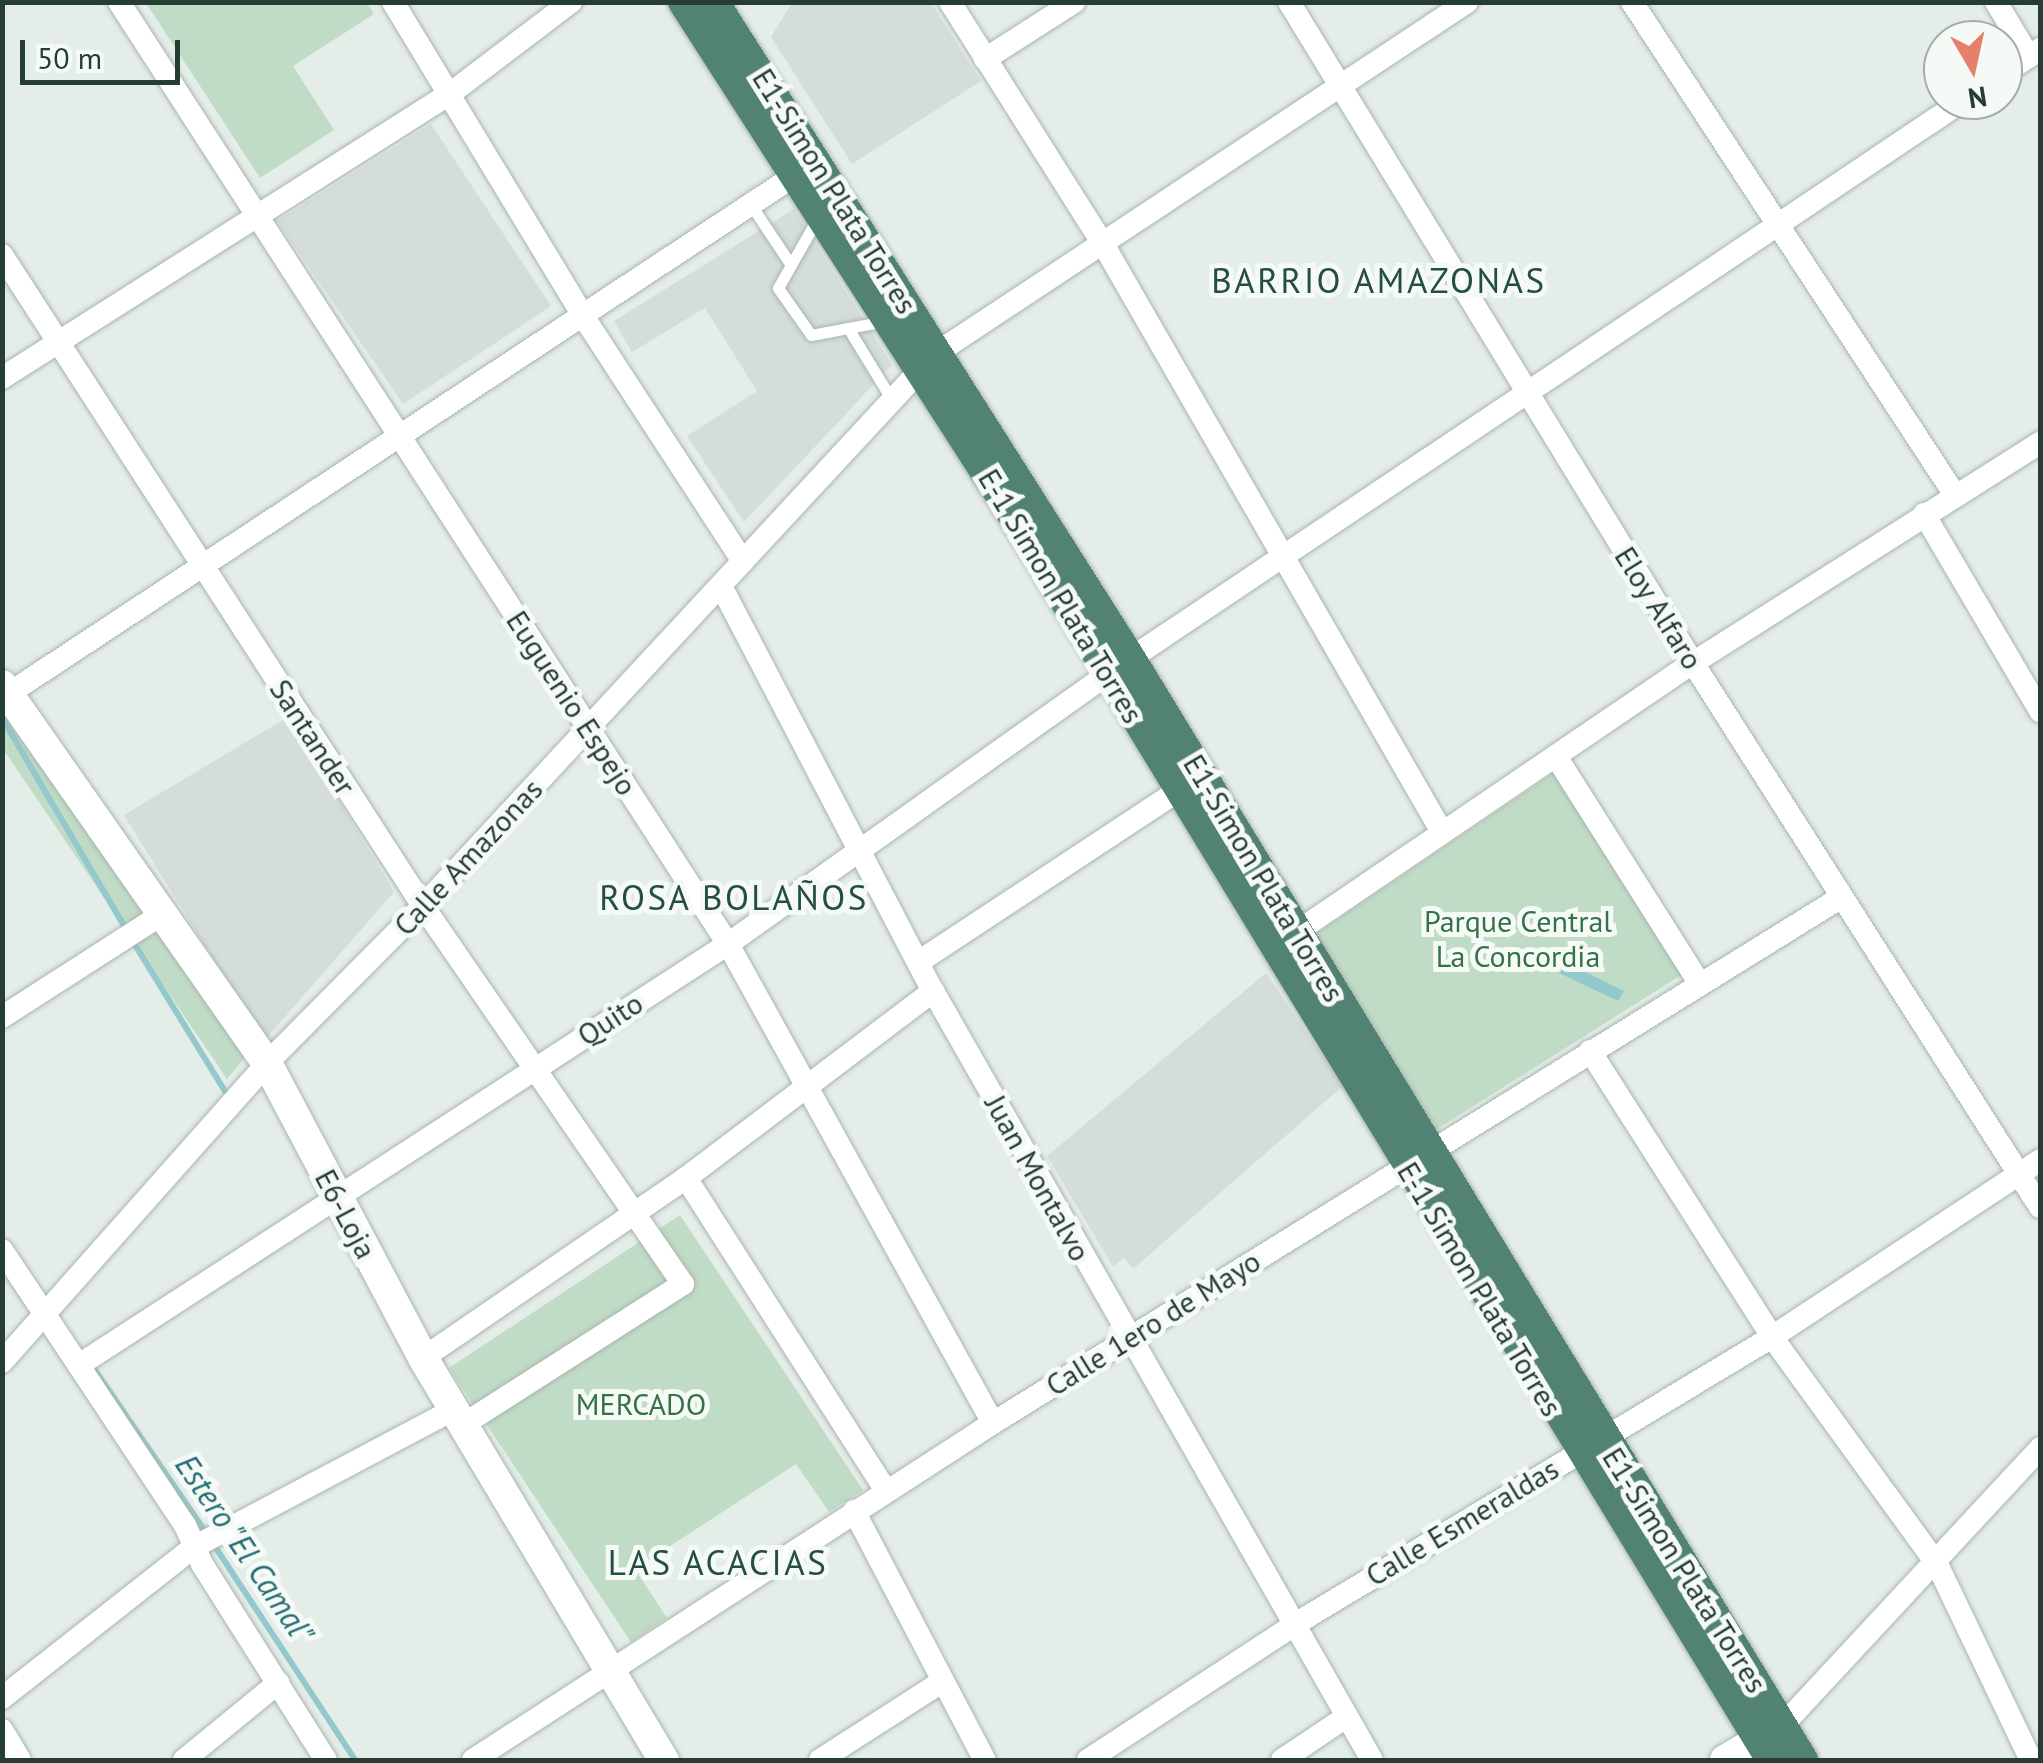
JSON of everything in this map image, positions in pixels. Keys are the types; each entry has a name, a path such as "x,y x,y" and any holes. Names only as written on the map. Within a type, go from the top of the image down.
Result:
{"highway":[{"path":"683,2 806,168 819,215 887,320 927,362"},
{"name":"E1-Simon Plata Torres","path":"714,2 806,168 927,362 1120,666 1298,931 1416,1158 1770,1742 1802,1760"},
{"name":"E-1 Simon Plata Torres","path":"1120,666 1179,790 1416,1158"}],"main road":[{"name":"E6-Loja","path":"5,692 267,1063 423,1358 461,1415 664,1760"},
{"path":"1725,1760 1770,1742"}],"street":[{"name":"Euguenio Espejo","path":"119,2 396,438 590,728 728,944 803,1090 993,1423"},
{"path":"393,2 584,316 743,561"},
{"path":"2,378 451,93 571,2"},
{"path":"950,2 1103,244 1442,832"},
{"path":"986,59 1074,2"},
{"name":"Eloy Alfaro","path":"1288,2 1336,88 1693,663 2040,1207"},
{"name":"Calle Amazonas","path":"2,1362 267,1063 423,906 927,362 1467,2"},
{"path":"1632,2 1955,495"},
{"path":"1996,2 2035,53"},
{"name":"Quito","path":"79,1365 728,944 1120,666 1934,120"},
{"path":"5,692 202,569 806,168"},
{"name":"Santander","path":"2,256 423,906 538,1066 683,1284 461,1415"},
{"path":"1298,931 1693,663 2040,443"},
{"path":"1924,514 2031,674 2040,711"},
{"name":"Juan Montalvo","path":"721,586 934,991 1292,1628 1372,1760"},
{"path":"1557,758 1700,984"},
{"path":"920,961 1179,790"},
{"name":"Calle 1ero de Mayo","path":"473,1760 993,1423 1840,898"},
{"path":"2,1016 164,913"},
{"path":"423,1358 686,1178 934,991"},
{"path":"1590,1052 1772,1337 1937,1564 2031,1760"},
{"name":"Calle Esmeraldas","path":"1088,1760 1292,1628 1772,1337 2040,1160"},
{"path":"686,1178 886,1491"},
{"path":"2,1250 79,1365 326,1760"},
{"path":"2,1698 194,1547 461,1415"},
{"path":"1770,1742 2040,1448"},
{"path":"854,1511 985,1760"},
{"path":"820,1760 943,1681"},
{"path":"184,1760 278,1682"},
{"path":"1282,1760 1346,1717"},
{"path":"2,1730 20,1760"}],"lane":[{"path":"751,205 791,266"},
{"path":"819,215 778,288 811,335 887,320"},
{"path":"848,328 892,400"}],"shaded area":[{"path":"792,3 931,3 981,81 852,164 771,37"},
{"path":"431,124 551,306 403,404 277,221"},
{"path":"794,209 892,365 744,522 687,436 757,391 705,308 632,352 614,321"},
{"path":"288,717 394,892 264,1041 124,815"},
{"path":"1266,973 1343,1086 1133,1269 1124,1258 1113,1267 1047,1156"}],"green space":[{"path":"146,3 367,3 374,14 293,66 334,130 260,178"},
{"path":"2,686 245,1057 227,1079 3,749"},
{"name":"Parque Central La Concordia","path":"1555,772 1683,974 1434,1131 1311,937"},
{"name":"MERCADO","path":"680,1215 863,1490 829,1512 796,1464 635,1569 667,1618 631,1642 449,1368"}],"water":[{"path":"1544,952 1624,991 1618,1001 1538,963"}],"waterway":[{"name":"Estero \"El Camal\"","path":"5,723 126,929"},
{"name":"Estero \"El Camal\"","path":"132,940 225,1091"},
{"name":"Estero \"El Camal\"","path":"92,1366 207,1534"},
{"name":"Estero \"El Camal\"","path":"214,1545 355,1760"}],"district":[{"name":"BARRIO AMAZONAS","path":"1379,280"},
{"name":"ROSA BOLAÑOS","path":"734,897"},
{"name":"LAS ACACIAS","path":"718,1562"}]}
